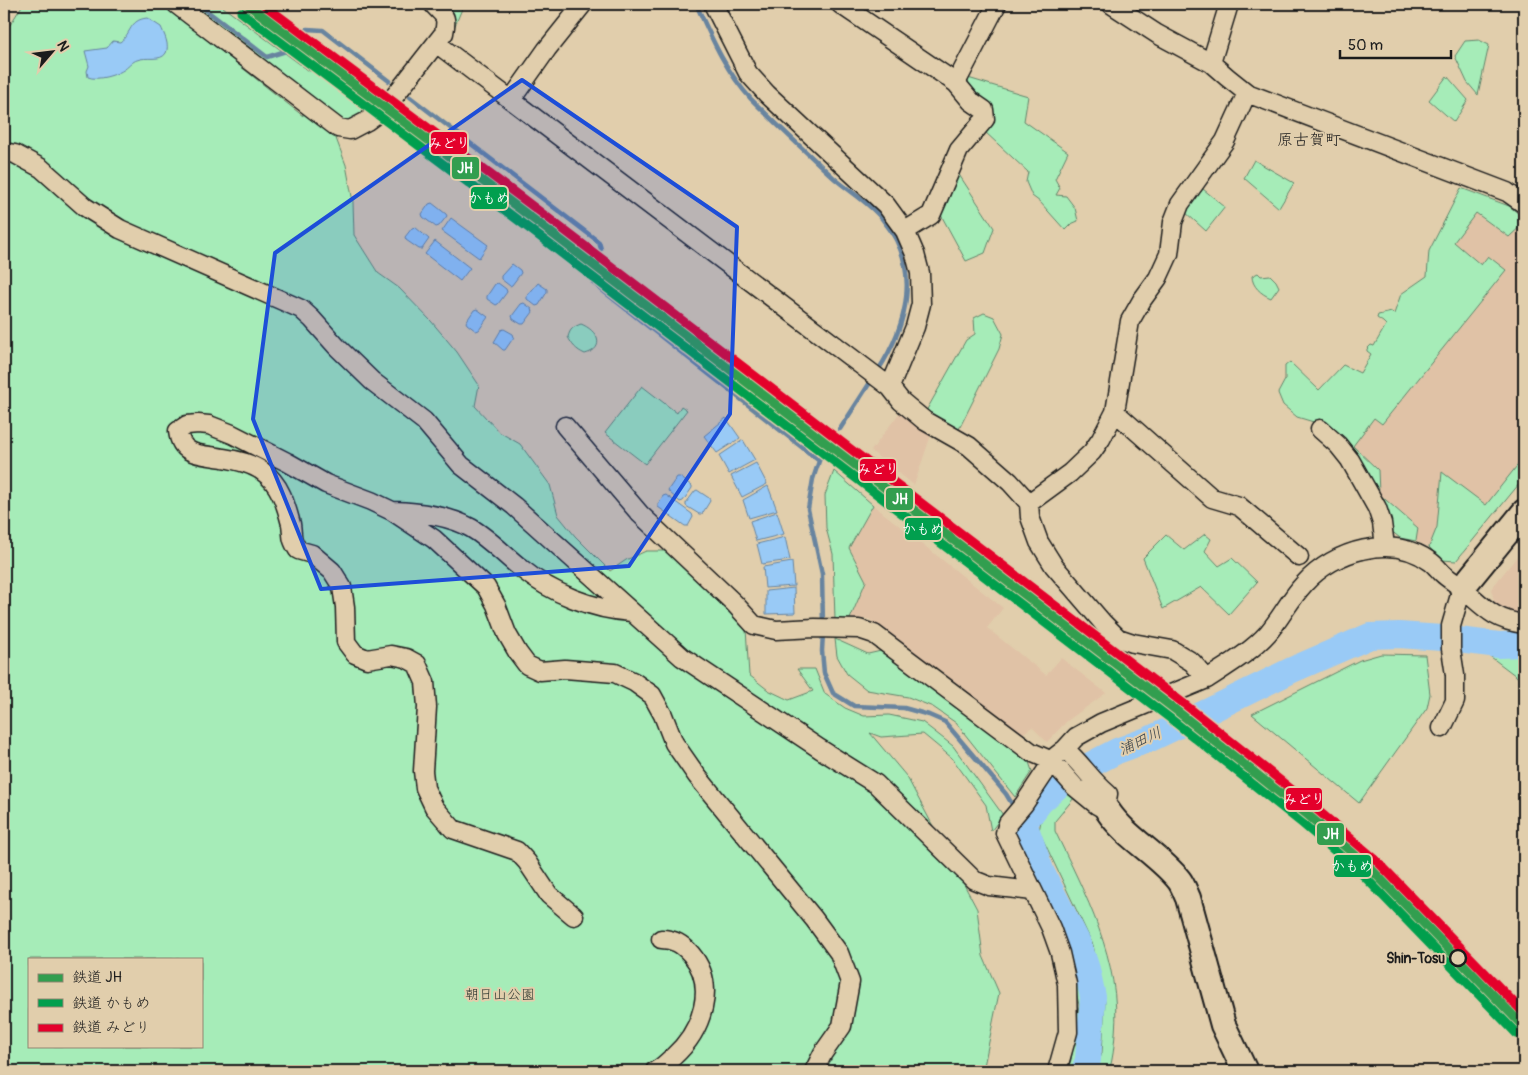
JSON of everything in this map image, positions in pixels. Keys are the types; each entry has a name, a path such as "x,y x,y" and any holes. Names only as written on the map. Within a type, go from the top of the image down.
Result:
{"street":[{"path":"176,4 338,128 350,130 367,121 386,107 444,32 445,15 433,4"},
{"path":"511,100 547,49 583,4"},
{"path":"713,4 748,72 767,94 886,205 905,231 920,272 921,304 915,326 887,385"},
{"path":"840,4 956,83 971,102 984,110 985,119 959,150 931,214 905,231"},
{"path":"956,83 997,4"},
{"path":"1111,4 1157,34 1211,63 1247,92 1507,192 1523,201"},
{"path":"1211,63 1229,4"},
{"path":"436,43 887,385 925,421 969,446 988,461 1029,503 1030,517 1039,542 1054,566 1118,638 1132,643 1172,650 1192,662 1207,679"},
{"path":"1029,503 1070,473 1092,452 1115,412 1130,321 1158,278 1169,254 1173,222 1180,204 1225,141 1247,92"},
{"path":"4,152 14,154 41,168 85,207 120,229 301,310 372,381 424,421 461,465 514,506 682,657 820,750 876,784 974,880 989,886 1033,891"},
{"path":"1115,412 1212,498 1239,506 1299,557"},
{"path":"574,916 549,896 533,869 517,851 453,829 434,807 425,788 423,771 427,707 425,682 417,664 406,658 391,655 367,659 355,654 346,642 345,607 342,587 332,571 312,554 298,550 292,540 287,508 278,487 263,471 242,461 199,455 190,451 181,441 178,431 186,425 209,425 273,454 326,484 392,511 434,539 486,587 496,605 507,634 527,665 540,671 565,669 615,673 634,682 652,695 663,715 674,743 697,776 803,906 839,954 850,982 842,1026 823,1053 814,1071"},
{"path":"565,426 640,514 734,603 754,625 776,630 848,628 874,634 1031,752 1057,767 1075,787 1097,805 1108,811"},
{"path":"1320,429 1338,445 1350,460 1377,508 1382,523 1385,546"},
{"path":"392,511 418,512 458,522 473,529 549,589 568,597 618,612 631,612"},
{"path":"1442,728 1455,701 1451,626 1462,588 1524,512"},
{"path":"1076,760 1076,737 1101,723 1207,679 1257,644 1268,634 1294,595 1316,572 1333,561 1352,553 1385,546 1417,554 1432,562 1442,573 1489,612 1509,622 1524,624"},
{"path":"1056,1071 1068,1032 1067,984 1060,953 1051,928 1004,833 1008,823 1057,767 1056,756 1076,760 1108,794 1106,805 1115,822 1170,870 1180,882 1188,898 1223,1026 1245,1071"},
{"path":"655,1071 683,1048 700,1022 706,990 698,963 684,946 671,939 661,939"}],"highlighted area":[{"path":"522,80 737,227 730,414 629,566 321,589 253,419 275,253"}],"shaded area":[{"path":"1461,188 1509,206 1524,218 1524,478 1456,561 1442,560 1429,547 1416,541 1400,538 1390,530 1390,517 1359,462 1327,426 1313,422 1324,411 1378,370 1401,294 1427,276 1429,251"},
{"path":"903,408 932,432 914,485 871,451"},
{"path":"873,505 1003,608 987,628 1046,675 1061,658 1106,693 1067,721 1047,742 1032,727 1021,735 869,619 850,619 866,581 849,548"},
{"path":"1524,548 1524,616 1507,613 1496,608 1491,589"}],"green space":[{"name":"朝日山公園","path":"23,4 163,5 303,116 297,85 190,4 219,4 309,71 324,72 366,110 363,118 334,133 346,165 353,202 354,235 378,273 399,288 431,321 457,352 479,385 475,406 499,432 520,444 550,485 558,515 575,536 610,571 626,560 646,551 667,551 746,629 749,675 768,690 789,700 813,691 797,669 815,669 825,694 845,708 864,716 889,715 922,722 953,746 1003,815 991,831 986,805 952,758 923,734 881,737 870,733 907,777 977,909 983,956 999,993 983,1071 4,1071 4,26 10,25"},
{"path":"438,4 464,4 454,28"},
{"path":"1479,40 1489,45 1478,95 1467,82 1455,56 1465,41"},
{"path":"1447,76 1468,100 1454,122 1429,100"},
{"path":"968,78 1028,96 1024,121 1068,152 1055,179 1060,188 1056,195 1066,196 1075,208 1078,221 1071,224 1065,230 1040,202 1032,196 1026,182 1028,172 984,131 994,114 969,95"},
{"path":"1254,160 1294,183 1279,208 1244,178"},
{"path":"956,170 994,228 985,253 966,261 941,215"},
{"path":"1461,188 1509,206 1524,218 1524,223 1509,237 1476,213 1454,242 1481,265 1488,256 1506,270 1382,424 1374,418 1353,446 1378,470 1379,494 1418,528 1416,541 1400,538 1390,530 1390,517 1359,462 1327,426 1297,417 1283,405 1278,393 1285,380 1285,366 1290,362 1319,390 1343,365 1360,373 1371,354 1367,349 1371,345 1374,346 1386,325 1377,318 1378,315 1392,312 1394,314 1401,294 1427,276 1429,251"},
{"path":"1203,189 1225,207 1206,231 1185,212"},
{"path":"1258,273 1261,276 1270,275 1276,281 1279,287 1271,298 1255,286 1252,276"},
{"path":"984,313 994,317 1003,334 999,349 958,431 925,413 966,340 975,334 974,318"},
{"path":"581,324 591,330 598,343 596,348 585,354 575,347 568,337 572,329"},
{"path":"642,386 677,413 681,406 687,410 645,464 605,433"},
{"path":"1524,457 1524,478 1456,561 1442,560 1429,547 1437,527 1442,472 1486,505"},
{"path":"834,471 873,505 849,548 866,581 850,619 835,620 833,554 826,528 825,495"},
{"path":"1205,534 1211,539 1205,551 1219,566 1232,558 1257,582 1229,614 1201,587 1163,609 1143,558 1166,535 1184,550"},
{"path":"835,639 868,654 881,651 1029,762 1032,771 1015,797 956,723 933,707 908,697 867,690 847,674 837,656"},
{"path":"1498,653 1524,658 1524,682 1487,654"},
{"path":"1381,654 1425,655 1430,694 1427,708 1359,803 1252,714 1360,660"},
{"path":"1067,792 1074,798 1055,821 1055,831 1099,929 1113,980 1116,1007 1115,1034 1109,1071 1096,1071 1102,1053 1105,1002 1093,945 1039,831 1042,816"},
{"path":"1019,821 1027,854 1076,952 1086,1000 1077,1071 1067,1071 1071,1060 1079,1005 1070,964 1013,832"}],"water":[{"path":"147,18 161,27 164,33 167,50 164,56 141,59 107,77 88,77 87,71 89,66 85,51 107,48 113,41 120,42 137,21"},
{"path":"432,203 447,216 436,227 423,217 422,214 429,204"},
{"path":"451,218 488,245 479,258 442,231"},
{"path":"415,227 429,239 422,249 406,240 405,237"},
{"path":"435,241 470,268 460,281 425,254"},
{"path":"512,264 521,273 510,286 501,279 501,276"},
{"path":"498,283 507,292 496,305 487,299 487,296 495,284"},
{"path":"538,283 547,289 547,292 539,305 536,306 527,299 527,296"},
{"path":"524,303 533,312 524,324 521,324 513,319 512,316 521,304"},
{"path":"477,309 488,317 479,330 476,331 466,322 474,310"},
{"path":"504,329 513,334 514,337 505,350 503,350 494,342 501,330"},
{"path":"726,418 740,438 717,453 704,436"},
{"path":"743,440 755,460 729,474 719,456"},
{"path":"756,463 767,484 742,497 731,476"},
{"path":"677,477 680,477 692,486 683,501 680,502 668,490"},
{"path":"768,486 777,510 749,518 743,500"},
{"path":"697,490 709,498 710,501 702,514 686,506 686,503"},
{"path":"666,495 692,514 693,517 688,526 685,526 658,507 663,496"},
{"path":"777,512 784,534 756,541 750,521"},
{"path":"785,537 790,560 762,564 757,544"},
{"path":"792,562 794,586 765,588 763,567"},
{"path":"794,588 795,613 766,614 766,591"}],"waterway":[{"path":"198,4 267,57 292,49"},
{"path":"696,4 720,54 742,89 834,178 872,208 895,238 903,257 906,276 906,296 903,316 896,335 888,354 877,372"},
{"path":"307,29 323,30 389,81"},
{"path":"410,97 599,242 601,249"},
{"path":"589,272 593,283 818,460"},
{"path":"840,429 873,378"},
{"path":"822,452 813,479 808,509 822,574 823,625"},
{"path":"823,633 824,673 833,693 854,706 904,708 945,722 1006,794 1015,809"},
{"name":"浦田川","path":"1084,1071 1088,1060 1093,997 1079,945 1042,873 1024,823 1040,802 1069,776 1117,751 1150,739 1292,670 1370,636 1399,635 1499,645 1524,644"},
{"path":"1019,816 1024,823"}],"rail line":[{"name":"JH","path":"247,4 541,225 1177,711 1309,816 1368,866 1524,1027"},
{"name":"みどり","path":"263,4 547,217 1183,703 1315,808 1375,859 1524,1013"},
{"name":"かもめ","path":"241,12 535,233 1171,719 1303,824 1361,873 1517,1034"}],"place":[{"name":"Shin-Tosu","path":"1458,958"}],"district":[{"name":"原古賀町","path":"1309,139"}]}
